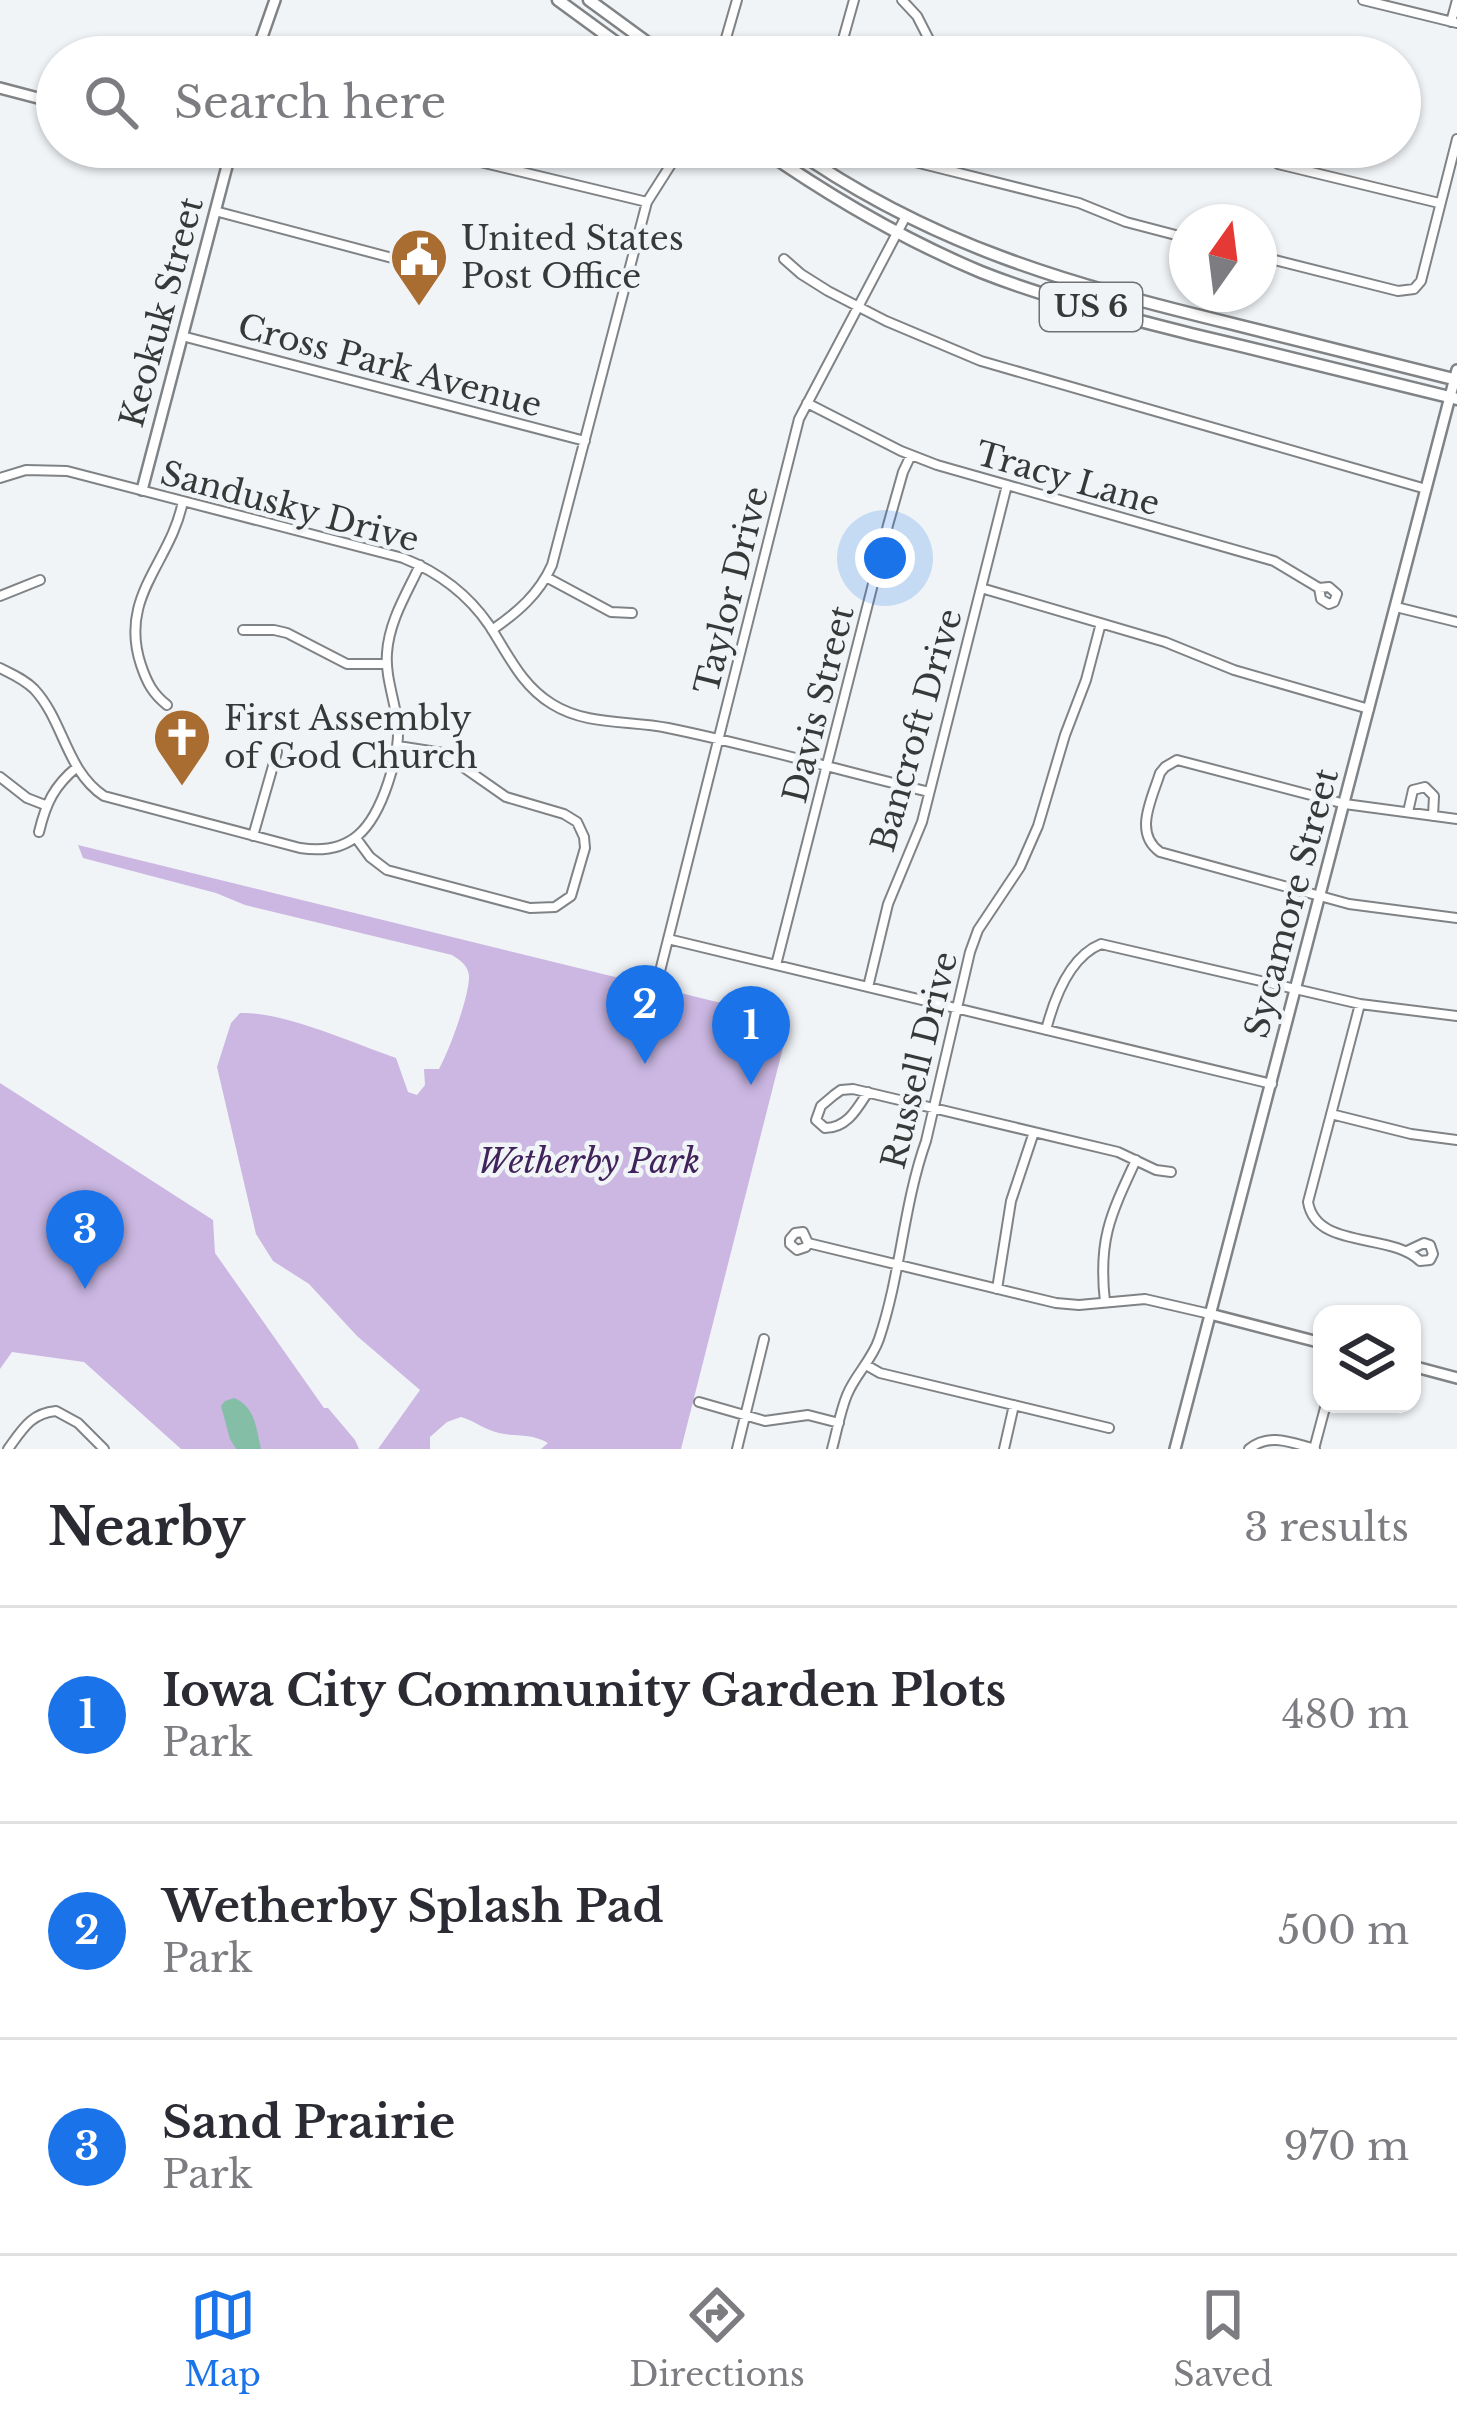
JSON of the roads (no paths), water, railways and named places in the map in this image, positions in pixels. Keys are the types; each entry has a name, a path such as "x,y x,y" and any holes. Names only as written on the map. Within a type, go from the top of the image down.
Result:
{"main road":[{"path":"558,0 607,36"},
{"path":"589,0 638,36"},
{"name":"US 6","path":"789,168 897,232 984,273 1065,300 1454,398"},
{"name":"US 6","path":"823,168 906,216 989,254 1069,281 1456,376"}],"street":[{"path":"262,36 274,0"},
{"path":"730,36 737,0"},
{"path":"844,36 854,0"},
{"path":"902,0 927,36"},
{"path":"1363,0 1454,23 1456,0"},
{"path":"0,88 36,97"},
{"path":"1277,260 1408,291 1418,286 1457,139"},
{"name":"Keokuk Street","path":"142,490 225,168"},
{"path":"505,168 647,202"},
{"path":"492,630 526,604 546,577 556,552 647,202 669,168"},
{"path":"939,168 1079,203 1169,233"},
{"path":"1295,168 1440,203"},
{"path":"215,211 411,263"},
{"name":"Taylor Drive","path":"654,995 800,419 906,216"},
{"path":"784,259 857,306 928,340 1001,367 1426,489"},
{"name":"Cross Park Avenue","path":"182,336 585,441"},
{"name":"Sycamore Street","path":"1175,1449 1426,489 1454,398 1456,376"},
{"name":"Tracy Lane","path":"807,403 911,455 1274,561 1319,588"},
{"name":"Davis Street","path":"776,965 888,525 911,455"},
{"name":"Sandusky Drive","path":"0,476 52,469 420,565 465,596 525,681 557,707 586,718 654,725 929,792"},
{"name":"Bancroft Drive","path":"868,987 884,916 919,831 1007,485"},
{"path":"166,705 153,694 144,674 135,621 141,596 175,532 183,501"},
{"path":"0,668 25,681 41,698 89,784 113,800 313,850 336,847 356,838 374,819 398,746 387,647 420,565"},
{"path":"546,577 611,612 632,614"},
{"path":"0,596 40,580"},
{"path":"981,588 1369,709"},
{"path":"1396,607 1457,622"},
{"name":"Russell Drive","path":"832,1449 847,1393 879,1341 978,930 1020,867 1038,826 1101,623"},
{"path":"244,630 287,633 347,664 387,664"},
{"path":"356,838 377,864 398,874 541,909 555,907 571,896 585,848 581,829 572,818 506,797 443,753 398,746"},
{"path":"253,836 277,752"},
{"path":"1457,819 1345,804 1177,760 1160,773 1145,826 1147,840 1160,852 1320,897 1457,918"},
{"path":"39,832 55,787 77,767"},
{"path":"0,777 27,798 46,805"},
{"path":"1408,812 1413,790 1425,787 1434,796 1433,816"},
{"path":"668,939 1272,1084"},
{"path":"1046,1030 1057,993 1086,952 1101,944 1360,1004 1457,1016"},
{"path":"1360,1004 1308,1202 1314,1219 1328,1230 1409,1250"},
{"path":"868,1093 838,1127 825,1128 816,1120 821,1106 841,1090 853,1089 1118,1152 1171,1172"},
{"path":"1331,1114 1457,1140"},
{"path":"997,1289 1011,1201 1034,1132"},
{"path":"1106,1302 1105,1236 1136,1160"},
{"path":"808,1243 1067,1304 1157,1300 1313,1341"},
{"path":"736,1449 764,1339"},
{"path":"866,1365 1108,1428"},
{"path":"1421,1368 1457,1378"},
{"path":"699,1402 765,1421 808,1415 839,1423"},
{"path":"1004,1449 1014,1405"},
{"path":"8,1449 26,1423 56,1411 104,1449"},
{"path":"1249,1449 1273,1438 1315,1449 1324,1413"}],"place":[{"name":"United States Post Office","path":"419,308"},
{"name":"First Assembly of God Church","path":"182,788"},
{"name":"Wetherby Splash Pad","path":"645,1064"},
{"name":"Iowa City Community Garden Plots","path":"751,1085"},
{"name":"Sand Prairie","path":"85,1289"}],"park label":[{"name":"Wetherby Park","path":"589,1161"}]}
